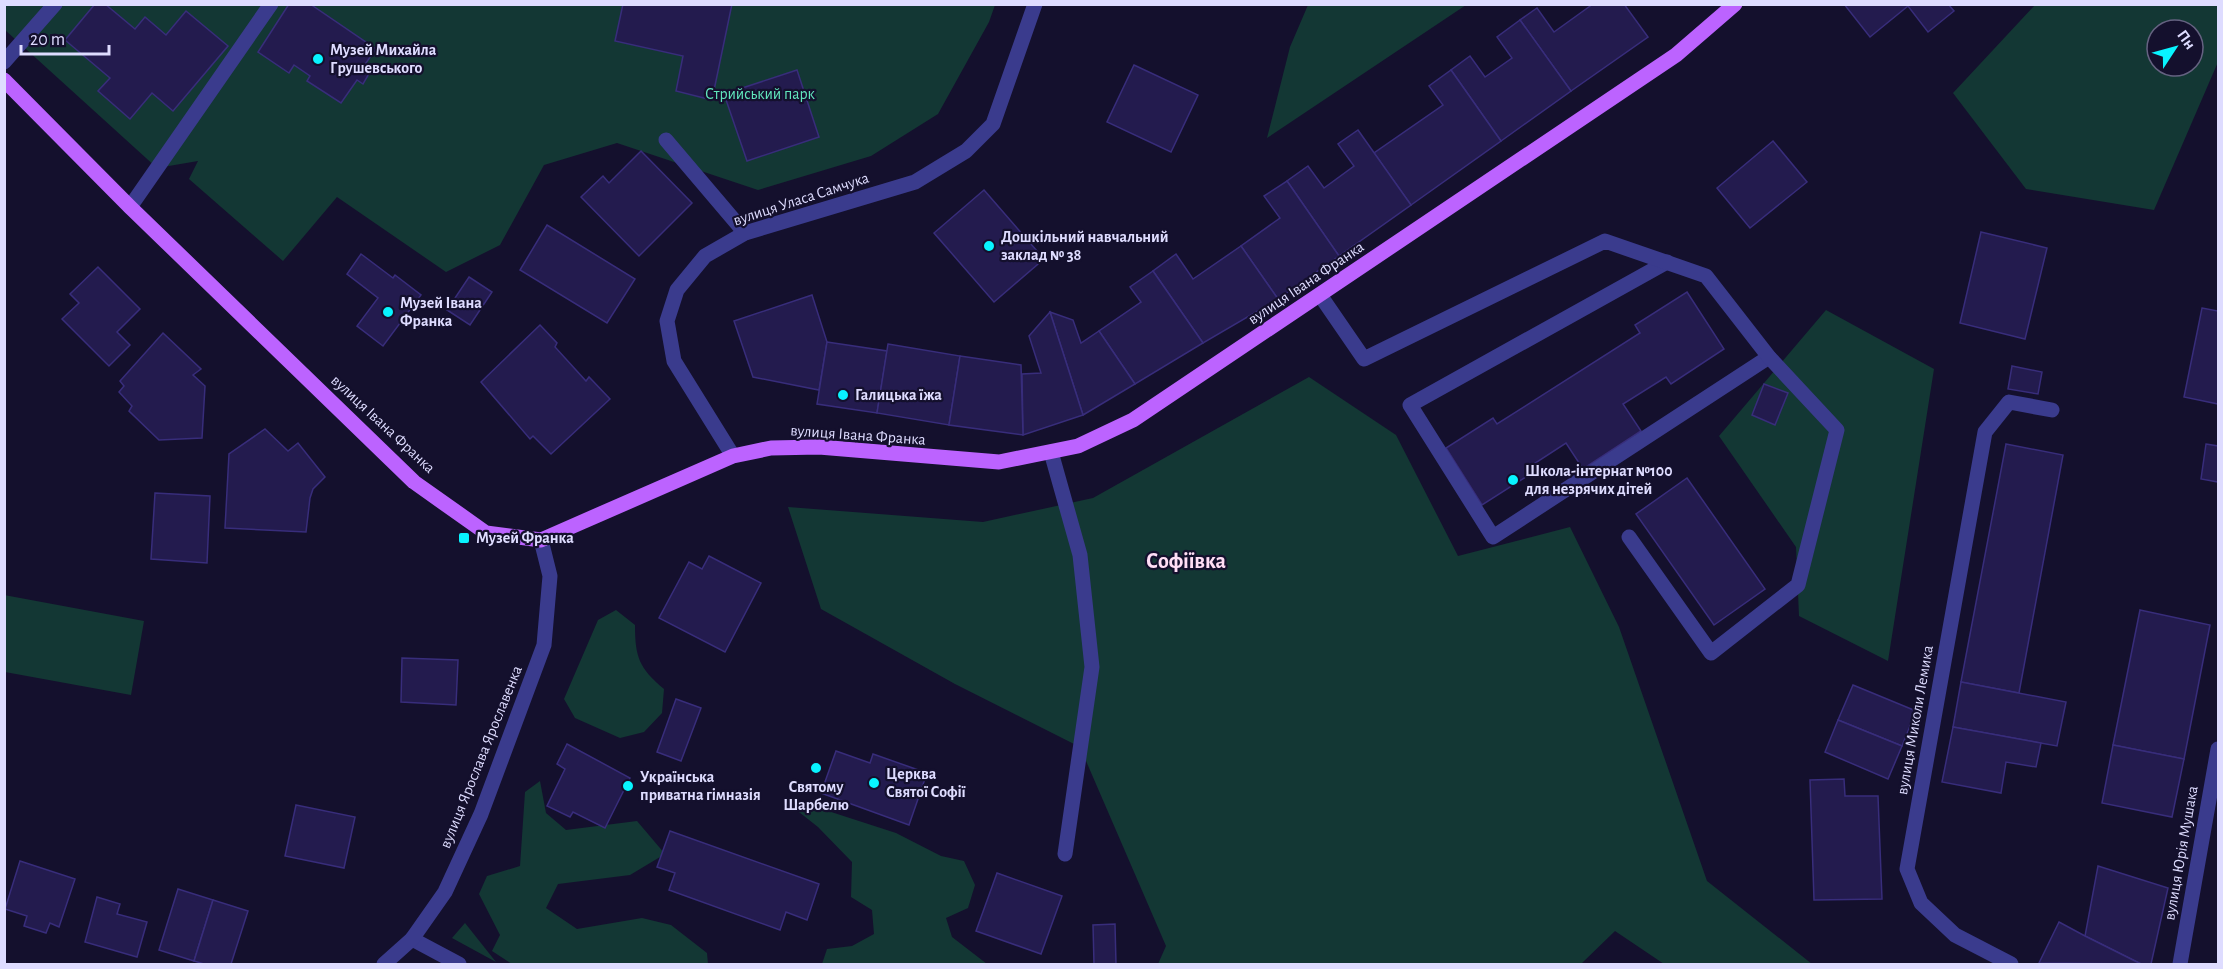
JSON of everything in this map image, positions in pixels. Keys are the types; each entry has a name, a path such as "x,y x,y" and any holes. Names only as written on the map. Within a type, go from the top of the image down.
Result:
{"main road":[{"name":"вулиця Івана Франка","path":"4,80 130,207 414,482 486,533 541,540 734,456 771,447 819,447 999,462 1078,446 1133,420 1320,295 1676,55 1735,4"}],"street":[{"path":"4,62 55,4"},
{"path":"130,207 271,4"},
{"name":"вулиця Уласа Самчука","path":"734,456 674,361 667,321 677,290 705,256 745,233 915,182 966,151 993,124 1035,4"},
{"path":"666,140 745,233"},
{"path":"1320,295 1364,359 1605,241 1706,276 1769,357 1837,430 1798,585 1711,653 1629,537"},
{"path":"1667,262 1410,405 1493,537 1769,357"},
{"name":"вулиця Миколи Лемика","path":"2011,964 1955,935 1921,903 1907,869 1985,432 2009,402 2052,410"},
{"path":"1052,452 1080,555 1092,666 1065,854"},
{"name":"вулиця Ярослава Ярославенка","path":"384,964 412,939 445,892 481,814 544,645 550,576 541,540"},
{"name":"вулиця Юрія Мушака","path":"2180,964 2218,749"},
{"path":"412,939 459,964"}],"green space":[{"path":"1308,4 1466,5 1267,138 1290,47"},
{"name":"Стрийський парк","path":"4,5 995,5 989,22 938,114 871,156 758,190 617,143 544,165 500,245 446,272 337,197 283,261 189,179 198,161 157,168 5,30"},
{"path":"2035,5 2218,5 2218,62 2154,210 2026,189 1953,93"},
{"path":"1826,310 1934,369 1888,661 1799,616 1796,547 1719,436"},
{"path":"1309,377 1396,435 1458,556 1570,527 1619,627 1707,881 1812,964 1664,964 1615,931 1581,964 1158,964 1166,946 1080,747 955,684 821,609 788,507 983,522 1093,498"},
{"path":"4,595 144,621 131,695 5,672"},
{"path":"616,610 635,625 636,646 640,661 649,675 664,689 662,713 644,732 620,738 575,718 564,699 598,620"},
{"path":"540,781 546,813 566,830 637,821 665,854 630,875 558,884 546,908 577,929 642,918 671,925 707,953 708,964 512,964 492,951 500,935 479,894 487,876 520,866 525,792"},
{"path":"825,810 896,833 941,856 964,861 975,885 968,908 946,918 952,937 987,964 822,964 827,949 852,946 874,934 872,910 851,897 852,862 818,827 799,812"},
{"path":"465,923 496,962 452,938"}],"building":[{"path":"95,4 105,4 135,29 145,17 166,35 186,11 228,46 173,111 152,93 130,119 98,91 110,78 65,40"},
{"name":"Музей Михайла Грушевського","path":"289,4 310,4 376,49 363,67 370,72 363,84 357,80 341,103 307,81 310,76 294,65 289,73 258,52"},
{"path":"623,4 732,4 712,100 676,91 683,56 615,41"},
{"path":"1593,4 1624,4 1648,37 1571,91 1520,20 1537,8 1554,32"},
{"path":"1844,4 1948,4 1954,11 1928,32 1908,6 1870,37"},
{"path":"1520,20 1571,91 1501,141 1451,70 1470,56 1485,77 1512,58 1497,37"},
{"path":"1134,65 1198,95 1171,152 1107,122"},
{"path":"797,70 819,137 747,161 724,94"},
{"path":"1451,70 1501,141 1411,205 1374,153 1443,105 1429,86"},
{"path":"1358,130 1411,205 1339,256 1287,181 1308,166 1324,188 1354,166 1338,144"},
{"path":"1773,141 1807,182 1750,228 1717,188"},
{"path":"641,151 692,203 639,256 581,197 603,176 609,183"},
{"path":"1287,181 1339,256 1278,299 1241,246 1280,218 1264,196"},
{"name":"Дошкільний навчальний заклад № 38","path":"984,190 1044,259 994,302 934,233"},
{"path":"547,225 635,279 607,323 520,270"},
{"path":"1981,232 2047,248 2025,339 1960,323"},
{"path":"1241,246 1278,299 1203,343 1153,271 1176,254 1193,279"},
{"name":"Музей Івана Франка","path":"361,254 393,278 395,275 421,295 383,346 357,326 378,298 347,274"},
{"path":"98,267 140,309 117,332 130,345 109,366 62,319 79,303 70,294"},
{"path":"1153,271 1203,343 1135,384 1099,331 1141,302 1130,287"},
{"path":"469,277 492,292 470,325 447,310"},
{"name":"Школа-інтернат №100 для незрячих дітей","path":"1687,292 1724,349 1671,384 1666,377 1623,404 1641,431 1583,469 1566,443 1526,469 1529,475 1482,505 1446,448 1493,418 1497,424 1640,333 1635,325"},
{"path":"812,295 827,342 819,390 753,377 734,321"},
{"path":"2202,308 2218,311 2218,404 2184,397"},
{"path":"1050,312 1073,320 1081,343 1099,331 1135,384 1083,415"},
{"path":"1050,312 1083,415 1023,435 1022,374 1041,373 1029,336"},
{"name":"Музей Івана Франка","path":"540,325 557,343 555,347 586,381 589,377 610,399 551,454 533,436 530,439 481,382"},
{"path":"163,333 201,369 193,375 205,386 202,438 159,440 129,411 132,406 119,392 124,386 120,381"},
{"path":"827,342 887,351 877,413 817,404"},
{"path":"888,344 960,356 949,425 877,413"},
{"path":"960,356 1021,365 1023,435 949,425"},
{"path":"2012,366 2042,372 2038,394 2008,389"},
{"path":"1764,384 1788,393 1775,425 1752,415"},
{"path":"265,429 288,451 298,443 325,477 313,489 306,532 225,528 229,454"},
{"path":"2006,444 2063,455 2019,693 1961,682"},
{"path":"2206,444 2218,446 2218,482 2201,479"},
{"path":"1687,478 1765,589 1714,625 1636,514"},
{"path":"155,493 210,496 207,563 151,559"},
{"path":"709,556 761,583 725,652 659,618 689,562 702,569"},
{"path":"2140,610 2210,625 2184,759 2113,745"},
{"path":"402,658 458,660 456,705 401,702"},
{"path":"1961,682 2066,702 2057,746 1953,727"},
{"path":"1853,685 1916,711 1902,746 1838,720"},
{"path":"676,699 701,708 681,761 657,752"},
{"path":"1838,720 1902,746 1888,779 1825,752"},
{"path":"1953,727 2041,743 2036,767 2006,762 2001,793 1942,782"},
{"path":"567,744 630,778 605,828 573,812 570,817 547,806 565,769 557,764"},
{"path":"2113,745 2184,759 2172,817 2102,803"},
{"name":"Церква Святої Софії","path":"836,751 870,763 873,754 927,773 909,825 821,793"},
{"path":"1844,779 1845,796 1878,796 1882,899 1814,900 1810,780"},
{"path":"296,805 355,817 344,868 285,856"},
{"path":"670,831 819,884 807,920 786,912 780,930 669,890 675,873 657,867"},
{"path":"20,861 75,879 59,927 50,923 46,933 24,926 27,916 5,909"},
{"path":"2098,866 2168,888 2151,964 2141,964 2085,936"},
{"path":"997,873 1062,896 1041,954 976,931"},
{"path":"178,889 213,900 194,961 159,950"},
{"path":"97,897 120,904 117,914 147,922 137,957 85,942"},
{"path":"213,900 248,911 231,964 204,964 194,961"},
{"path":"2059,922 2085,936 2141,964 2039,963"},
{"path":"1115,924 1116,964 1094,964 1093,925"}],"place":[{"name":"Музей Михайла Грушевського","path":"318,59"},
{"name":"Дошкільний навчальний заклад № 38","path":"989,246"},
{"name":"Музей Івана Франка","path":"388,312"},
{"name":"Галицька їжа","path":"843,395"},
{"name":"Школа-інтернат №100 для незрячих дітей","path":"1513,480"},
{"name":"Музей Франка","path":"464,538"},
{"name":"Святому Шарбелю","path":"816,768"},
{"name":"Церква Святої Софії","path":"874,783"},
{"name":"Українська приватна гімназія","path":"628,786"}],"district":[{"name":"Софіївка","path":"1186,561"}]}
